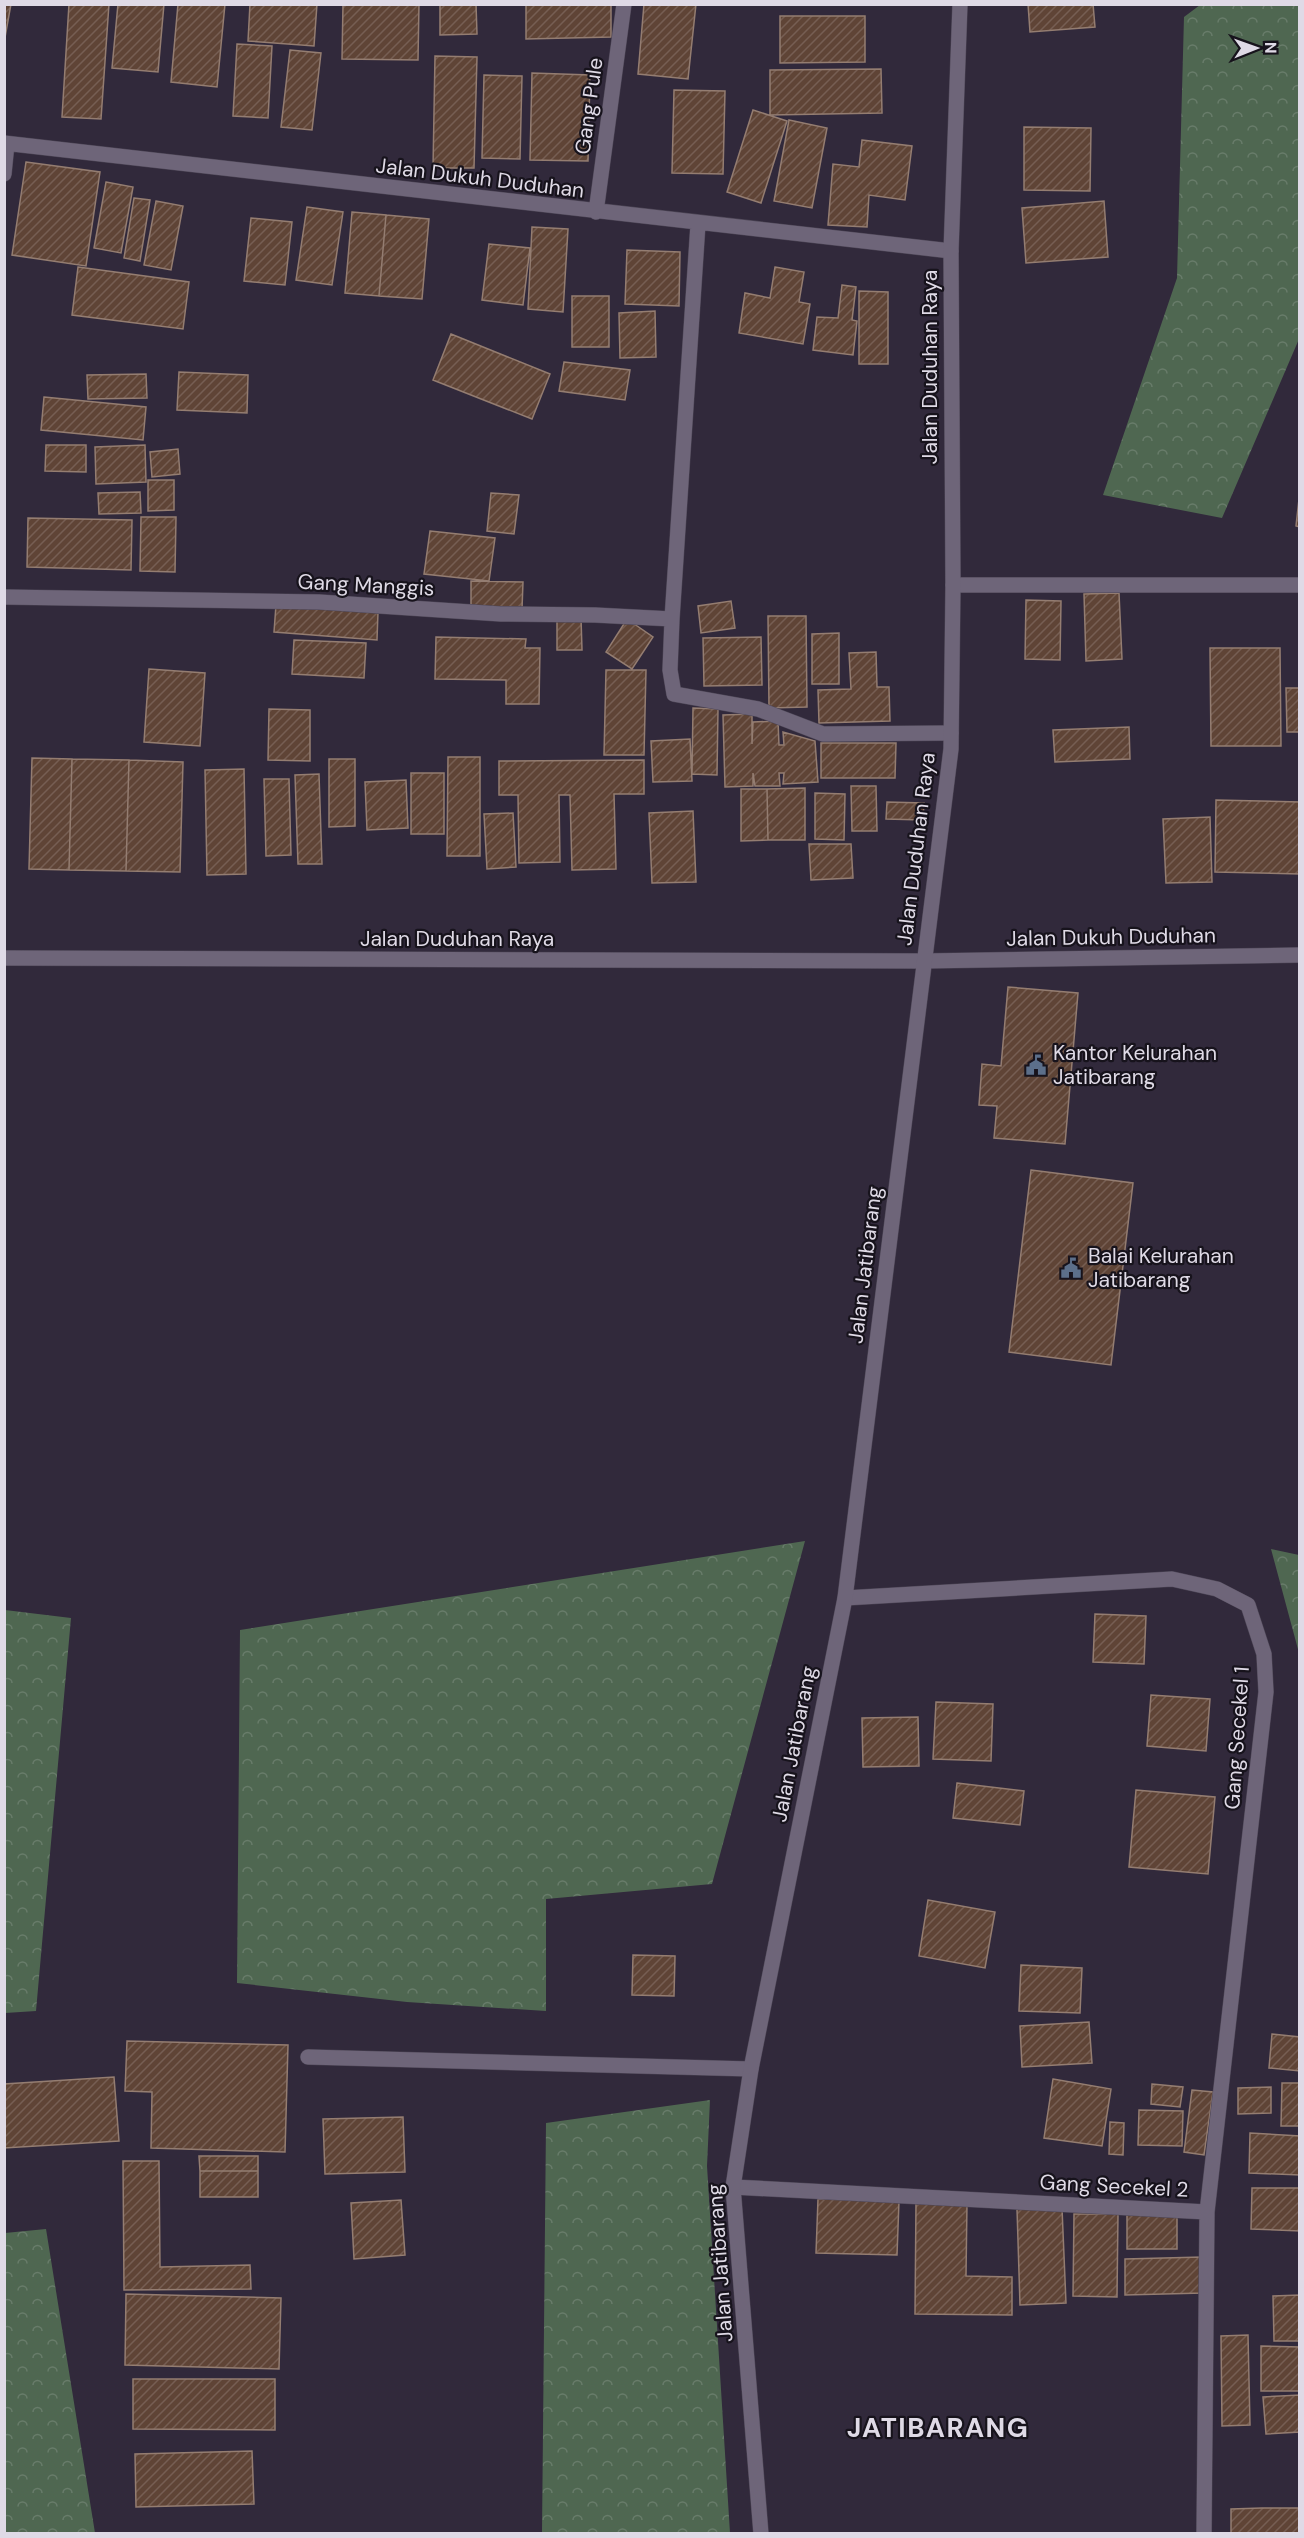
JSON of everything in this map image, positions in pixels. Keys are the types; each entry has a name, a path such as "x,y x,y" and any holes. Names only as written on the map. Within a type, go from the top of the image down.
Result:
{"street":[{"name":"Gang Pule","path":"596,212 624,4"},
{"name":"Jalan Duduhan Raya","path":"4,958 923,961 951,734 951,251 960,4"},
{"name":"Jalan Dukuh Duduhan","path":"6,144 951,251"},
{"path":"4,174 6,144"},
{"path":"698,224 672,619 670,670 674,694 680,697 758,709 823,734 951,734"},
{"path":"952,585 1299,585"},
{"name":"Gang Manggis","path":"4,597 319,602 501,614 672,619"},
{"name":"Jalan Dukuh Duduhan","path":"923,961 1299,955"},
{"name":"Jalan Jatibarang","path":"761,2534 733,2187 751,2069 845,1598 923,961"},
{"name":"Gang Secekel 1","path":"845,1598 1172,1579 1216,1589 1248,1605 1264,1654 1266,1692 1208,2212"},
{"path":"308,2057 751,2069"},
{"name":"Gang Secekel 2","path":"733,2187 1208,2212 1204,2534"}],"green space":[{"path":"1200,5 1300,5 1299,339 1222,518 1103,495 1177,278 1184,17"},
{"path":"805,1541 712,1884 546,1899 546,2011 407,2002 237,1983 240,1630"},
{"path":"1271,1549 1299,1555 1299,1653"},
{"path":"5,1610 71,1618 36,2011 5,2013"},
{"path":"710,2100 707,2166 730,2533 542,2533 546,2123"},
{"path":"46,2229 95,2533 5,2533 5,2233"}],"building":[{"path":"4,4 11,4 4,43"},
{"path":"69,4 109,4 101,119 62,117"},
{"path":"118,4 164,4 158,72 112,68"},
{"path":"178,4 225,4 217,87 171,82"},
{"path":"250,4 317,4 314,46 248,41"},
{"path":"343,4 419,4 418,60 342,59"},
{"path":"440,4 476,4 477,34 440,35"},
{"path":"526,4 611,4 611,37 526,39"},
{"path":"644,4 696,4 688,79 638,74"},
{"path":"1028,4 1093,4 1095,27 1030,32"},
{"path":"780,16 865,16 865,62 780,63"},
{"path":"237,44 272,46 268,118 233,116"},
{"path":"290,50 321,53 312,130 281,127"},
{"path":"435,56 477,57 474,168 433,168"},
{"path":"881,69 882,113 770,115 770,70"},
{"path":"532,73 590,75 588,161 530,160"},
{"path":"484,75 522,76 520,159 482,158"},
{"path":"674,90 725,91 723,174 672,173"},
{"path":"753,110 787,121 761,203 727,192"},
{"path":"789,120 827,128 812,208 774,201"},
{"path":"1024,127 1091,128 1090,191 1024,190"},
{"path":"862,140 912,146 905,200 869,195 867,227 828,225 833,164 859,167"},
{"path":"26,162 100,172 86,266 12,255"},
{"path":"106,182 133,187 121,253 94,248"},
{"path":"134,198 150,200 140,261 124,258"},
{"path":"156,201 183,206 171,270 144,265"},
{"path":"1104,201 1108,257 1026,263 1022,208"},
{"path":"307,207 343,212 332,285 296,280"},
{"path":"352,212 386,215 379,296 345,293"},
{"path":"386,215 429,219 422,299 379,296"},
{"path":"251,218 292,222 285,285 244,281"},
{"path":"532,227 568,229 563,312 528,309"},
{"path":"489,244 530,248 523,305 482,300"},
{"path":"627,250 680,252 679,306 625,304"},
{"path":"78,267 189,282 183,329 72,315"},
{"path":"775,267 804,272 799,302 810,304 803,344 739,333 745,293 770,298"},
{"path":"842,285 856,287 852,320 857,321 853,355 813,350 817,317 838,318"},
{"path":"859,291 888,292 888,364 859,364"},
{"path":"572,296 609,296 609,347 572,347"},
{"path":"655,311 656,357 620,358 619,313"},
{"path":"451,334 550,374 532,419 433,380"},
{"path":"564,362 630,370 625,400 559,391"},
{"path":"179,372 248,375 247,413 177,410"},
{"path":"146,374 147,398 88,399 87,375"},
{"path":"44,397 146,407 143,440 41,430"},
{"path":"46,445 86,445 86,472 45,471"},
{"path":"145,445 146,482 96,484 95,447"},
{"path":"178,449 180,474 152,477 150,452"},
{"path":"148,480 174,480 174,510 148,511"},
{"path":"1300,490 1300,527 1296,526"},
{"path":"140,492 141,513 99,514 98,493"},
{"path":"491,493 519,495 514,534 487,531"},
{"path":"141,517 176,517 175,572 140,571"},
{"path":"28,518 132,520 131,570 27,567"},
{"path":"430,531 495,538 489,581 424,574"},
{"path":"471,581 523,582 522,609 471,609"},
{"path":"1119,593 1122,659 1086,661 1084,594"},
{"path":"1026,600 1061,601 1060,660 1025,659"},
{"path":"731,601 735,628 701,633 698,606"},
{"path":"276,605 378,612 377,640 274,632"},
{"path":"768,616 806,616 807,707 769,708"},
{"path":"557,618 581,618 582,650 557,650"},
{"path":"627,619 653,637 632,669 606,652"},
{"path":"839,633 839,684 812,684 812,634"},
{"path":"436,637 526,639 525,648 540,648 539,704 506,704 506,680 435,679"},
{"path":"761,637 762,685 704,686 703,638"},
{"path":"294,640 366,643 364,678 292,674"},
{"path":"1210,648 1280,648 1281,746 1211,746"},
{"path":"876,652 877,687 889,687 890,721 819,723 818,690 851,689 849,653"},
{"path":"149,669 205,673 200,746 144,742"},
{"path":"606,670 646,670 644,755 604,755"},
{"path":"1286,688 1300,688 1300,732 1287,732"},
{"path":"693,708 718,709 717,775 692,774"},
{"path":"269,709 310,710 310,761 268,760"},
{"path":"752,714 752,744 753,722 778,721 779,745 784,745 783,732 815,741 818,782 783,784 784,773 779,773 780,786 755,786 753,773 753,786 725,787 723,715"},
{"path":"1129,727 1130,759 1055,762 1053,730"},
{"path":"690,739 692,781 653,782 651,741"},
{"path":"821,743 896,743 895,778 821,778"},
{"path":"448,757 480,757 480,856 447,856"},
{"path":"32,758 72,759 69,870 29,869"},
{"path":"72,759 129,760 126,871 69,870"},
{"path":"329,759 355,759 355,826 329,827"},
{"path":"129,760 183,762 180,872 126,871"},
{"path":"644,760 644,794 614,794 616,869 572,870 570,795 559,795 560,862 519,863 518,795 499,795 499,761"},
{"path":"244,769 246,874 207,875 205,770"},
{"path":"411,773 444,773 444,834 411,834"},
{"path":"319,774 322,864 298,864 295,775"},
{"path":"264,779 289,779 291,855 266,856"},
{"path":"406,780 408,828 367,830 365,782"},
{"path":"851,786 876,786 877,831 852,831"},
{"path":"805,788 805,840 768,840 767,789"},
{"path":"741,789 767,789 768,840 741,841"},
{"path":"815,793 845,794 844,840 815,839"},
{"path":"1216,800 1300,802 1300,874 1215,872"},
{"path":"887,802 924,803 923,820 886,819"},
{"path":"693,811 696,882 652,883 649,813"},
{"path":"513,813 516,867 487,869 484,814"},
{"path":"1210,817 1212,882 1166,883 1163,819"},
{"path":"809,844 851,844 853,878 811,880"},
{"name":"Kantor Kelurahan Jatibarang","path":"1008,987 1078,993 1065,1144 994,1138 997,1106 979,1105 982,1064 1001,1066"},
{"name":"Balai Kelurahan Jatibarang","path":"1031,1170 1133,1183 1111,1365 1009,1352"},
{"path":"1095,1614 1146,1616 1144,1664 1093,1662"},
{"path":"1151,1695 1210,1699 1206,1751 1147,1746"},
{"path":"936,1702 993,1704 991,1761 933,1759"},
{"path":"918,1717 919,1766 863,1767 862,1718"},
{"path":"957,1783 1024,1791 1020,1825 953,1818"},
{"path":"1136,1790 1215,1797 1208,1874 1129,1867"},
{"path":"928,1900 995,1912 985,1968 919,1956"},
{"path":"633,1955 675,1956 674,1996 632,1995"},
{"path":"1021,1965 1082,1968 1080,2013 1019,2011"},
{"path":"1089,2022 1092,2063 1022,2067 1020,2026"},
{"path":"1272,2034 1300,2037 1300,2071 1269,2068"},
{"path":"127,2041 288,2045 285,2152 151,2148 152,2092 125,2091"},
{"path":"114,2077 119,2141 4,2148 4,2084"},
{"path":"1053,2079 1111,2089 1102,2146 1044,2138"},
{"path":"1282,2083 1300,2083 1300,2126 1281,2126"},
{"path":"1152,2084 1183,2087 1180,2107 1151,2104"},
{"path":"1271,2087 1271,2113 1238,2114 1238,2088"},
{"path":"1192,2090 1213,2092 1204,2155 1184,2152"},
{"path":"1139,2110 1183,2111 1182,2146 1138,2145"},
{"path":"403,2117 405,2172 325,2174 323,2119"},
{"path":"1110,2122 1124,2123 1123,2155 1109,2154"},
{"path":"1250,2133 1300,2136 1300,2175 1249,2173"},
{"path":"199,2156 258,2156 258,2171 200,2171"},
{"path":"123,2161 159,2161 160,2267 250,2265 251,2289 124,2290"},
{"path":"200,2171 258,2171 258,2197 200,2197"},
{"path":"1252,2188 1300,2188 1300,2231 1251,2229"},
{"path":"818,2199 899,2201 897,2255 816,2253"},
{"path":"401,2200 405,2255 354,2259 351,2203"},
{"path":"916,2202 967,2203 966,2276 1012,2277 1012,2315 915,2314"},
{"path":"1062,2208 1066,2303 1020,2305 1017,2209"},
{"path":"1177,2211 1177,2249 1127,2249 1127,2212"},
{"path":"1074,2214 1118,2214 1117,2297 1073,2296"},
{"path":"1202,2257 1203,2293 1125,2295 1125,2259"},
{"path":"126,2294 281,2298 279,2369 125,2365"},
{"path":"1300,2295 1300,2341 1274,2341 1273,2296"},
{"path":"1248,2335 1250,2425 1222,2426 1221,2336"},
{"path":"1261,2346 1300,2347 1300,2391 1261,2391"},
{"path":"133,2379 275,2379 275,2430 133,2429"},
{"path":"1300,2395 1300,2432 1266,2434 1263,2397"},
{"path":"252,2451 254,2504 136,2507 135,2454"},
{"path":"1300,2508 1300,2534 1231,2534 1231,2509"}],"place":[{"name":"Kantor Kelurahan Jatibarang","path":"1036,1065"},
{"name":"Balai Kelurahan Jatibarang","path":"1071,1268"}],"district":[{"name":"JATIBARANG","path":"938,2427"}]}
